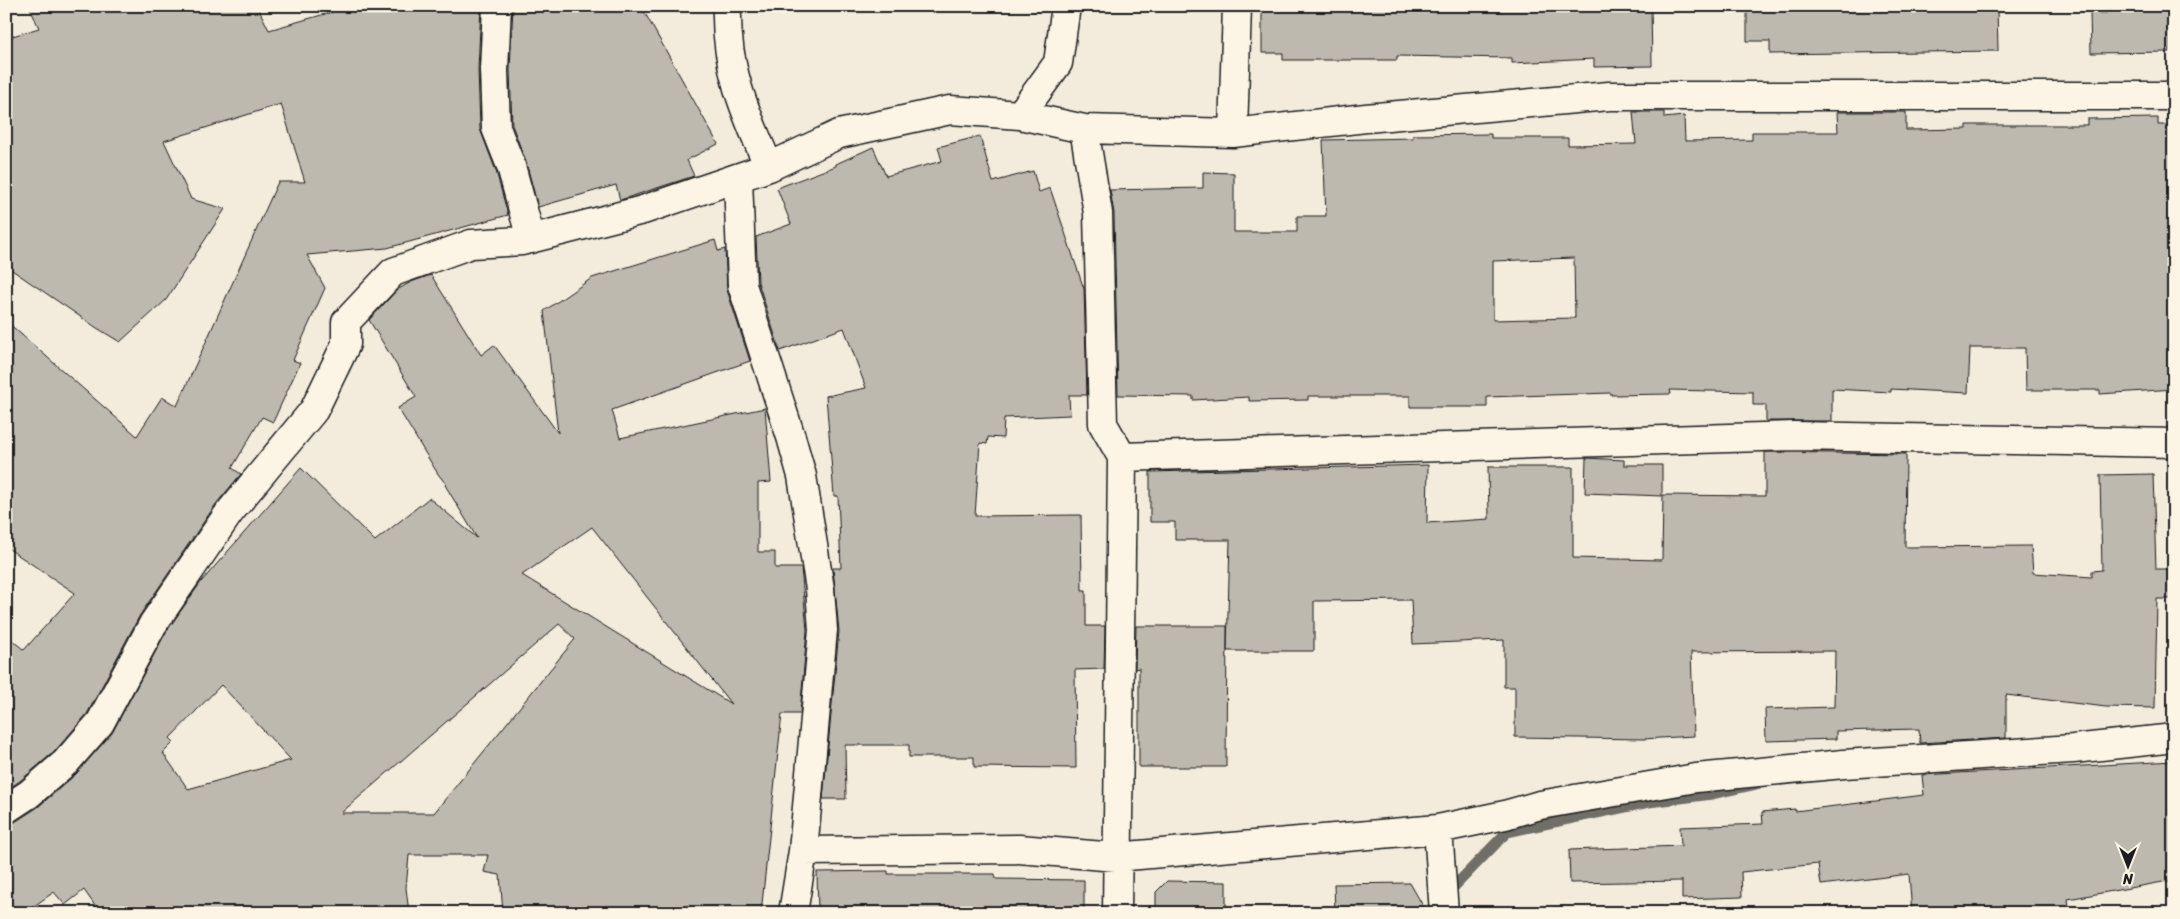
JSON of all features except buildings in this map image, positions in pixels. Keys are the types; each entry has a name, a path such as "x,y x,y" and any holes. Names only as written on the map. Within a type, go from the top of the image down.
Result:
{"street":[{"path":"497,6 494,70 496,128 511,166 531,239"},
{"path":"727,6 728,48 732,70 745,110 769,167"},
{"path":"1020,115 1058,63 1066,6"},
{"path":"1233,133 1237,6"},
{"path":"6,809 29,794 66,762 100,723 152,624 229,513 314,410 346,344 346,322 393,272 471,244 522,241 643,210 769,167 840,134 950,110 1020,115 1084,129 1233,133 1366,118 1609,96 2174,96"},
{"path":"1084,129 1098,213 1103,424 1122,457 1116,857 1117,913"},
{"path":"738,178 742,285 792,436 802,476 820,589 823,630 803,851 793,913"},
{"path":"1122,457 1794,436 2174,443"},
{"path":"803,851 1019,848 1116,857 1438,828 1505,816 1540,805 1696,778 1844,764 2073,749 2174,738"},
{"path":"1438,828 1444,913"}],"waterway":[{"path":"1445,896 1507,832 1649,802 1712,794 1757,784"}]}
